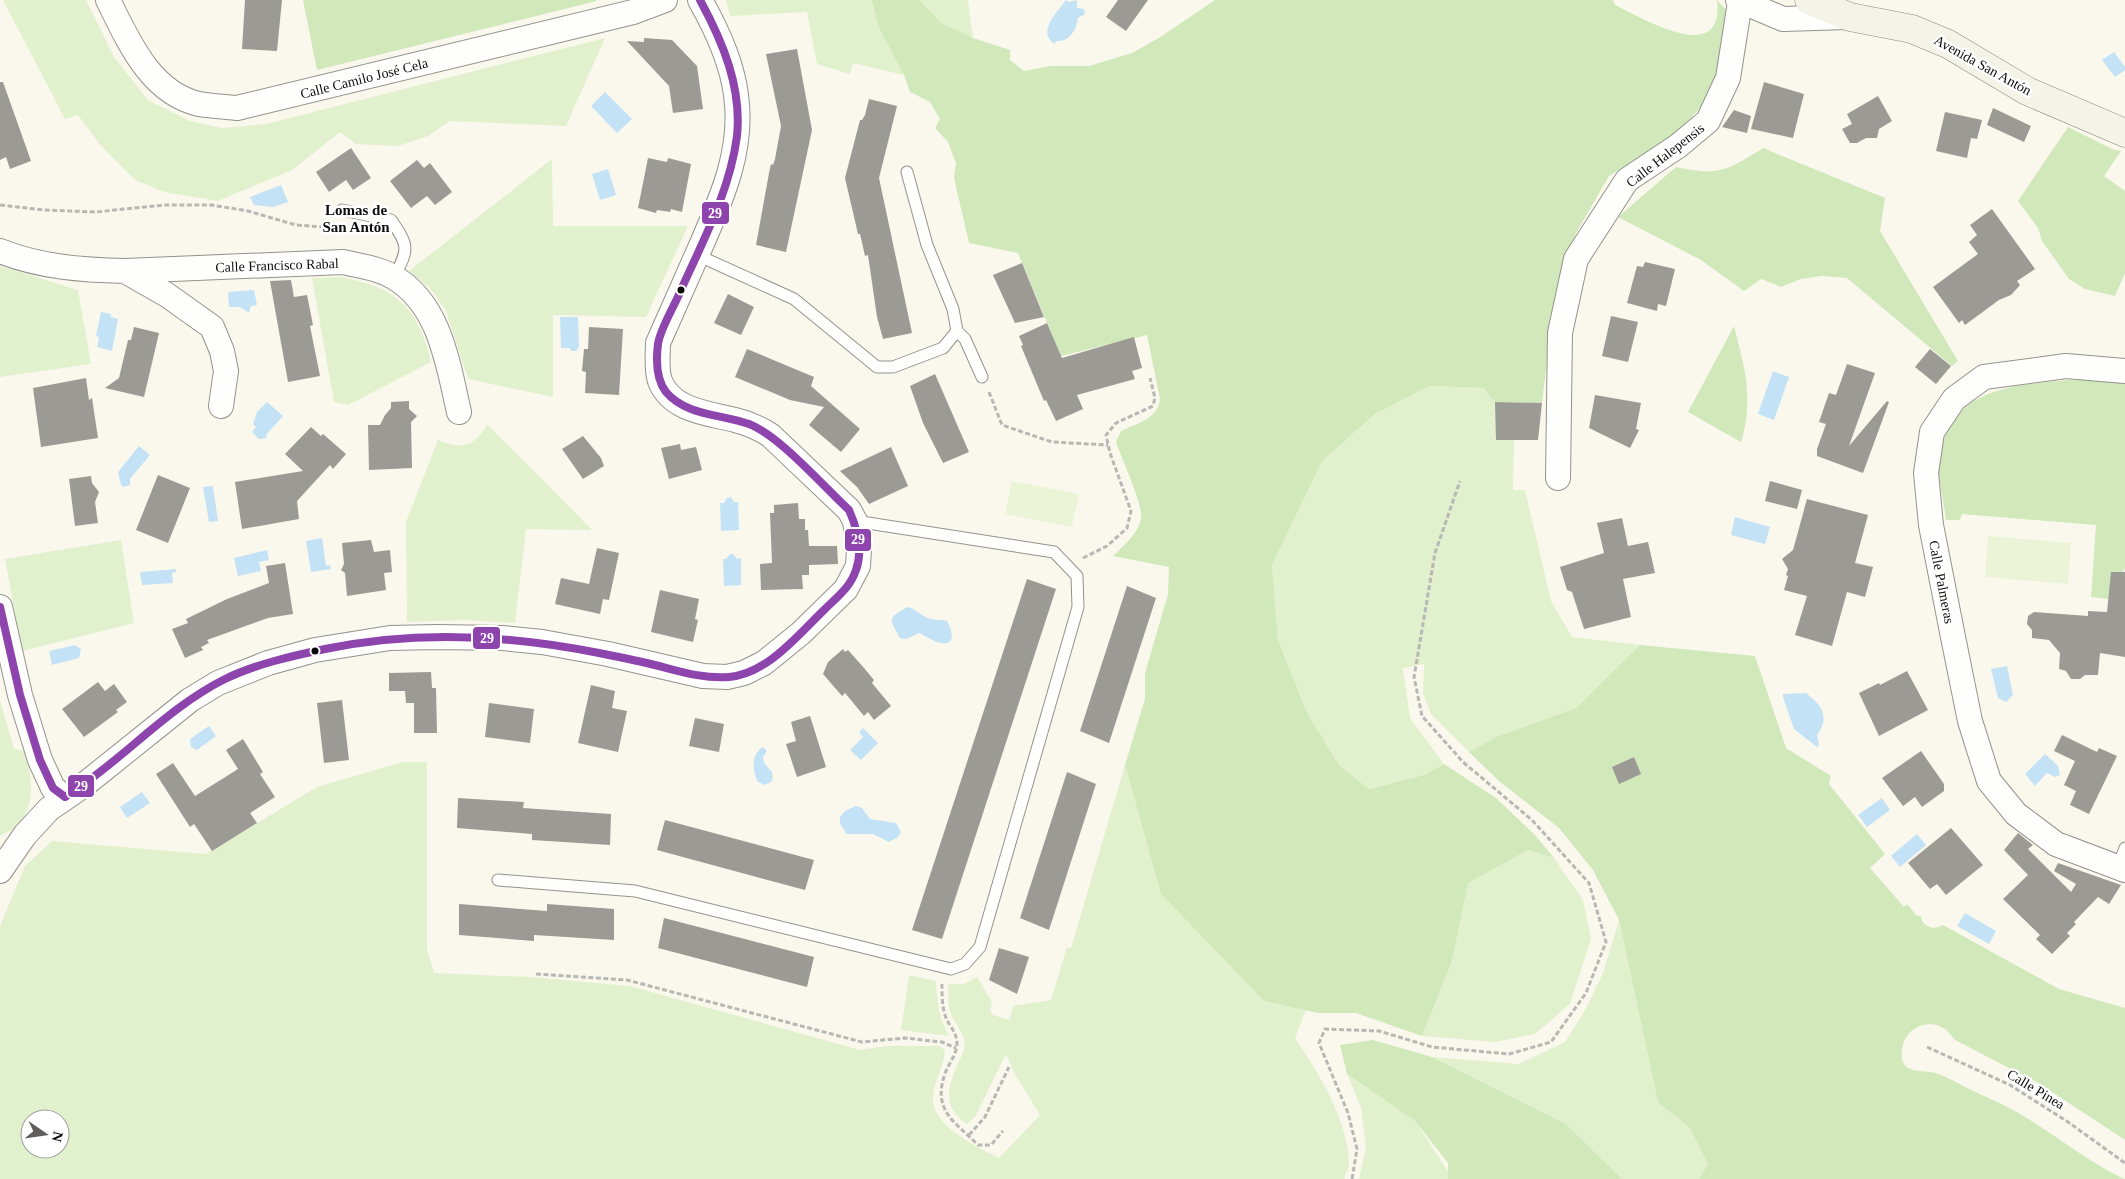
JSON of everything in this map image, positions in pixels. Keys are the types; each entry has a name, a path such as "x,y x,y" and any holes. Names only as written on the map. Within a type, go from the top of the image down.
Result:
{"street":[{"name":"Calle Camilo José Cela","path":"108,0 138,58 168,91 197,104 237,108 623,14 665,0"},
{"path":"0,870 31,828 49,809 84,786 190,700 218,683 268,663 315,650 390,638 502,638 542,642 598,652 703,676 727,677 744,673 764,663 801,633 846,589 858,566 859,548 855,521 842,502 770,435 758,427 681,405 668,394 660,380 658,342 724,192 734,158 738,129 736,96 732,74 712,21 700,0"},
{"name":"Avenida San Antón","path":"1809,0 1850,17 1921,32 1948,44 2027,91 2125,133"},
{"path":"1739,1 1783,19 1850,17"},
{"name":"Calle Halepensis","path":"1558,478 1560,333 1576,259 1627,180 1678,146 1708,121 1728,78 1739,1"},
{"name":"Calle Francisco Rabal","path":"0,250 18,258 42,264 76,269 125,271 344,262 371,268 394,277 416,295 433,322 443,345 459,412"},
{"name":"Calle Francisco Rabal","path":"125,271 167,296 212,327 222,351 226,371 221,406"},
{"name":"Calle Palmeras","path":"2123,862 2056,844 2016,814 1989,781 1970,720 1953,637 1931,524 1926,473 1932,432 1954,399 1984,377 2066,366 2125,371"},
{"path":"0,607 20,695 40,760 53,788 65,797"}],"lane":[{"path":"907,172 928,245 954,309 957,331 965,339 982,377"},
{"path":"342,210 391,220 404,239 405,256 394,277"},
{"path":"697,255 794,299 877,367 893,367 943,348 957,331"},
{"path":"498,880 634,891 951,969 965,964 980,947 1078,607 1077,576 1054,552 855,521"}],"path":[{"path":"0,205 44,210 96,212 166,205 211,205 248,211 296,225 341,229"},
{"path":"982,377 1002,426 1052,442 1108,445"},
{"path":"1067,566 1107,546 1128,528 1131,511 1106,435 1116,423 1153,406 1154,398 1150,378"},
{"path":"1352,1179 1357,1149 1348,1113 1319,1043 1325,1029 1379,1031 1432,1048 1509,1054 1551,1042 1586,993 1606,942 1588,883 1532,820 1463,762 1422,716 1414,677 1435,553 1460,482"},
{"path":"944,967 941,986 945,1015 955,1034 956,1048 944,1078 943,1101 946,1114 978,1144 991,1145 1002,1130"},
{"path":"536,974 627,980 862,1042 905,1038 942,1042 956,1048"},
{"name":"Calle Pinea","path":"1927,1047 2010,1084 2068,1122 2125,1164"},
{"path":"969,1135 985,1117 1009,1067"}],"green space":[{"path":"3,0 86,0 114,57 148,100 190,121 222,128 266,124 605,38 566,126 450,121 428,136 398,146 356,144 340,132 292,170 218,201 164,192 135,180 101,146 78,115 65,119"},
{"path":"303,0 596,0 597,1 317,70"},
{"path":"726,0 968,0 973,38 879,28 904,75 853,63 850,74 817,64 807,12 730,16"},
{"path":"872,0 919,0 941,23 973,38 1010,50 1010,60 1024,71 1050,66 1089,66 1132,53 1159,38 1215,0 1613,0 1615,5 1661,27 1679,33 1695,35 1708,31 1716,20 1717,0 1728,12 1726,45 1710,97 1676,134 1609,176 1576,233 1555,295 1542,403 1495,402 1483,388 1429,386 1375,414 1322,461 1272,565 1278,640 1307,713 1339,765 1369,789 1424,775 1444,764 1496,798 1536,836 1554,858 1528,850 1468,883 1452,961 1422,1036 1356,1013 1318,1013 1264,1001 1161,894 1125,765 1145,699 1145,673 1168,594 1169,567 1113,556 1137,530 1141,519 1136,493 1116,442 1121,431 1151,416 1158,406 1160,399 1147,335 1061,356 1018,253 969,243 954,178 956,163 948,142 935,128 940,119 930,102 910,92 904,75 879,28"},
{"path":"2068,127 2112,149 2121,151 2104,176 2125,191 2125,273 2115,296 2085,289 2069,279 2042,241 2038,228 2018,201"},
{"path":"1763,148 1885,198 1880,231 1958,361 1952,366 1847,278 1822,276 1801,279 1781,287 1761,279 1744,291 1701,260 1618,217 1676,167 1702,171 1722,170"},
{"path":"552,159 553,226 688,226 646,317 553,315 553,397 468,379 446,311 430,288 409,271"},
{"path":"0,266 78,290 91,364 0,377"},
{"path":"340,277 375,286 401,302 411,313 419,327 431,362 348,405 334,402 312,278"},
{"path":"1734,326 1742,356 1747,397 1745,426 1741,442 1688,412"},
{"path":"2068,380 2107,380 2125,383 2125,568 2109,599 2091,597 2096,525 1962,514 1960,520 1946,520 1940,481 1939,459 1945,435 1956,418 1969,404 1986,395 2025,385"},
{"path":"1429,386 1483,388 1495,402 1514,440 1513,490 1525,490 1551,601 1572,637 1640,645 1576,708 1496,737 1469,752 1431,714 1423,693 1424,664 1403,668 1410,718 1444,764 1424,775 1369,789 1339,765 1307,713 1278,640 1272,565 1322,461 1375,414"},
{"path":"487,424 592,530 526,529 515,623 464,620 407,622 406,522 438,440 454,445 467,444 478,438"},
{"path":"1012,481 1079,494 1072,527 1005,514"},
{"path":"1988,536 2071,543 2068,584 1985,577"},
{"path":"121,540 134,623 22,651 5,559"},
{"path":"1640,645 1755,656 1786,748 1831,776 1829,784 1885,854 1870,868 1904,907 1907,904 1917,916 1921,916 1922,921 1929,927 1934,928 1943,925 2059,989 2125,1008 2125,1140 2040,1084 1955,1040 1946,1030 1939,1026 1926,1024 1914,1029 1905,1039 1902,1055 1903,1063 1912,1070 1939,1074 2006,1106 2095,1163 2124,1179 1699,1179 1708,1164 1690,1128 1658,1102 1619,920 1593,870 1559,828 1499,781 1469,752 1496,737 1576,708"},
{"path":"0,700 14,749 24,751 31,780 31,790 28,809 23,818 15,827 0,836"},
{"path":"403,762 427,762 427,949 434,973 531,977 630,986 860,1050 887,1046 940,1046 945,1051 933,1094 935,1110 949,1128 959,1136 999,1158 1040,1115 1014,1073 1006,1054 975,1117 967,1124 954,1111 950,1104 949,1089 965,1046 963,1036 949,1008 948,984 964,984 977,977 992,1002 990,1010 993,1015 1009,1020 1013,1006 1051,1000 1067,947 1071,948 1125,765 1161,894 1264,1001 1306,1010 1295,1038 1322,1081 1337,1112 1347,1144 1348,1170 1344,1179 0,1179 0,926 25,866 52,841 206,854 317,787"},
{"path":"1528,850 1554,858 1583,900 1591,939 1570,1004 1535,1034 1495,1042 1422,1036 1452,961 1467,883"},
{"path":"1619,920 1658,1102 1690,1128 1708,1164 1699,1179 1622,1179 1566,1124 1432,1057 1519,1064 1565,1042 1585,1010 1603,973"},
{"path":"909,975 936,981 939,1010 949,1036 901,1030"},
{"path":"1373,1040 1432,1057 1566,1124 1622,1179 1448,1179 1448,1163 1415,1121 1347,1074 1340,1045"},
{"path":"1347,1074 1415,1121 1448,1171 1448,1179 1359,1179 1366,1148 1361,1107"}],"water":[{"path":"1066,0 1069,2 1077,0 1077,8 1084,9 1085,14 1078,18 1076,27 1069,37 1065,40 1056,41 1055,44 1047,34 1048,28 1050,22"},
{"path":"2114,52 2125,67 2125,70 2115,77 2102,60"},
{"path":"605,92 632,119 617,133 591,106"},
{"path":"608,169 616,195 600,200 592,174"},
{"path":"281,185 288,202 273,207 254,205 250,197"},
{"path":"254,290 257,305 251,306 249,313 240,307 229,307 229,292"},
{"path":"101,312 111,314 111,317 118,319 112,351 97,347 99,337 96,336"},
{"path":"560,317 578,317 579,347 576,351 572,351 569,348 561,348"},
{"path":"1773,371 1789,377 1774,420 1758,414"},
{"path":"267,402 283,416 266,435 267,438 259,439 252,432 256,427 253,424 257,412"},
{"path":"139,446 150,455 130,479 130,485 124,487 121,485 118,472"},
{"path":"213,486 218,521 209,522 203,487"},
{"path":"731,497 734,502 738,502 739,530 721,531 720,503 724,503 727,498"},
{"path":"1735,517 1770,527 1765,544 1731,535"},
{"path":"322,538 326,566 330,565 331,569 311,572 306,541"},
{"path":"267,550 269,560 259,562 261,571 238,576 234,558"},
{"path":"730,554 733,554 737,559 741,558 741,585 724,586 723,559 726,559"},
{"path":"176,569 176,572 172,573 173,583 142,585 140,572"},
{"path":"908,607 928,618 947,621 952,636 950,642 938,642 919,633 906,639 900,638 892,620 896,614"},
{"path":"75,645 81,649 79,658 52,665 49,651"},
{"path":"2007,666 2013,695 2006,702 1998,698 1991,669"},
{"path":"1806,693 1816,702 1822,712 1823,723 1817,735 1819,745 1817,747 1794,729 1783,697 1783,694"},
{"path":"209,726 216,736 197,750 191,747 190,739"},
{"path":"863,728 878,743 861,760 850,750 863,737 859,732"},
{"path":"763,747 767,751 763,757 764,763 772,772 773,777 771,782 765,785 758,782 754,768 756,754"},
{"path":"2045,754 2058,766 2060,775 2055,777 2047,773 2035,786 2025,774"},
{"path":"142,792 150,803 127,818 120,807"},
{"path":"1882,798 1890,810 1867,827 1858,815"},
{"path":"856,806 862,808 870,819 896,823 901,832 898,837 889,842 873,834 847,834 840,824 840,817 845,811"},
{"path":"1917,834 1926,845 1900,867 1891,856"},
{"path":"1965,913 1996,931 1989,944 1957,926"}],"building":[{"path":"245,0 282,0 277,51 242,49"},
{"path":"1118,0 1148,0 1126,31 1106,17"},
{"path":"644,38 672,40 697,66 703,109 673,113 669,86 627,41 644,42"},
{"path":"797,49 812,130 786,252 756,245 769,173 771,164 773,165 775,159 781,126 766,54"},
{"path":"0,82 3,82 31,161 10,169 6,157 0,160"},
{"path":"1764,82 1804,94 1793,138 1751,129"},
{"path":"1878,96 1892,121 1879,129 1877,138 1866,138 1857,143 1850,143 1842,129 1852,124 1847,114"},
{"path":"869,99 897,106 879,178 912,333 883,339 877,317 868,255 865,256 860,234 858,234 845,178 860,120 865,115"},
{"path":"1993,108 2031,126 2024,142 1987,125"},
{"path":"1734,110 1751,116 1747,133 1722,127"},
{"path":"1945,112 1982,120 1977,139 1971,138 1967,158 1936,151"},
{"path":"351,148 371,178 353,190 346,180 329,192 316,172"},
{"path":"648,158 667,162 668,158 691,164 682,212 671,209 670,212 657,210 656,213 638,208"},
{"path":"417,160 424,168 430,163 452,192 435,205 427,196 411,208 390,181"},
{"path":"1992,209 2035,269 2017,281 2020,285 2011,295 1999,300 1965,325 1962,320 1959,323 1933,287 1978,254 1969,242 1977,235 1970,225"},
{"path":"1645,262 1675,269 1666,306 1658,304 1657,311 1627,303 1637,266 1643,267"},
{"path":"1022,263 1044,317 1015,323 993,275"},
{"path":"291,280 294,297 307,295 313,325 310,326 320,376 288,382 270,281"},
{"path":"728,294 754,307 741,335 714,323"},
{"path":"1611,316 1638,322 1628,362 1602,356"},
{"path":"1047,323 1062,358 1134,337 1142,368 1132,371 1135,379 1077,395 1083,409 1056,421 1046,400 1044,401 1021,346 1023,345 1019,336"},
{"path":"134,327 159,333 144,397 105,388 119,378 128,340 131,340"},
{"path":"589,327 623,329 619,395 585,393 586,372 582,371 584,349 588,349"},
{"path":"747,349 814,377 811,386 860,429 841,452 809,425 824,407 790,400 735,377"},
{"path":"1930,349 1951,366 1936,384 1915,367"},
{"path":"1847,364 1875,373 1849,446 1887,401 1889,402 1863,473 1817,456 1817,449 1826,424 1819,422 1829,393 1836,395"},
{"path":"935,374 969,452 943,463 923,423 910,386"},
{"path":"86,378 89,400 92,398 98,438 41,447 33,388"},
{"path":"1595,395 1641,403 1636,429 1639,430 1630,448 1589,428"},
{"path":"409,401 409,409 417,416 411,422 412,468 369,470 368,425 380,425 391,408 391,402"},
{"path":"1495,402 1542,403 1538,440 1496,440"},
{"path":"311,427 321,436 323,434 346,454 333,469 330,465 297,501 299,519 242,529 235,482 303,471 285,454"},
{"path":"583,436 601,458 604,466 583,479 562,449"},
{"path":"680,444 681,450 696,447 702,470 669,479 661,448"},
{"path":"891,447 908,486 869,504 857,487 840,471"},
{"path":"158,475 190,488 168,543 136,530"},
{"path":"91,476 92,483 99,492 95,502 98,523 75,526 69,479"},
{"path":"1770,481 1802,490 1797,509 1765,501"},
{"path":"1807,499 1868,515 1855,563 1873,567 1865,597 1847,592 1832,646 1795,635 1807,596 1784,590 1788,569 1782,559 1793,550"},
{"path":"798,503 799,519 805,519 805,530 808,530 809,546 837,546 838,564 809,565 809,575 802,575 803,589 761,590 760,564 772,563 770,513 774,513 774,505"},
{"path":"1622,518 1628,546 1648,542 1655,573 1623,579 1631,617 1584,629 1572,592 1567,590 1560,567 1604,553 1597,523"},
{"path":"371,540 374,552 390,550 392,572 384,573 386,590 347,596 345,573 341,570 344,564 342,543"},
{"path":"597,548 619,553 609,600 603,599 600,614 555,604 561,578 589,584"},
{"path":"285,563 293,614 268,618 207,640 209,643 201,647 203,650 185,658 172,629 188,623 186,619 227,599 269,583 266,566"},
{"path":"2111,572 2125,572 2125,657 2100,653 2098,675 2085,675 2080,679 2071,679 2066,671 2059,669 2060,653 2049,640 2032,638 2032,630 2027,624 2028,616 2034,612 2088,616 2088,611 2107,612"},
{"path":"1027,579 1056,589 942,939 912,930"},
{"path":"1127,586 1156,598 1109,743 1080,731"},
{"path":"660,590 699,599 695,619 698,620 693,642 651,632"},
{"path":"843,649 845,652 848,650 864,668 874,680 872,683 891,706 874,720 868,712 864,716 845,693 842,696 823,674 828,662"},
{"path":"1907,671 1928,710 1879,736 1859,693"},
{"path":"431,672 432,688 436,688 437,733 414,733 414,703 406,703 405,691 389,691 389,673"},
{"path":"98,682 105,691 114,684 127,702 116,710 118,712 84,737 62,709"},
{"path":"591,685 615,691 612,708 627,711 618,752 578,743"},
{"path":"342,700 349,760 324,763 317,703"},
{"path":"489,703 534,709 530,743 485,737"},
{"path":"810,716 826,767 797,777 786,744 796,741 791,722"},
{"path":"695,718 724,724 719,752 689,746"},
{"path":"2062,735 2097,752 2099,748 2117,756 2089,814 2070,805 2076,791 2064,785 2075,761 2054,751"},
{"path":"243,739 263,772 260,774 275,797 250,813 257,823 212,851 194,824 190,827 156,774 173,763 195,796 238,769 226,750"},
{"path":"1921,751 1944,784 1944,791 1922,807 1915,797 1903,806 1882,778"},
{"path":"1634,757 1641,774 1619,784 1612,767"},
{"path":"1067,772 1096,784 1049,930 1020,918"},
{"path":"458,798 524,802 523,808 611,814 610,845 532,840 532,834 457,828"},
{"path":"665,820 814,860 805,890 657,850"},
{"path":"1951,828 1983,865 1946,895 1937,884 1930,889 1908,863"},
{"path":"2018,833 2033,845 2028,849 2071,892 2076,884 2054,871 2058,863 2121,885 2109,904 2098,897 2074,922 2076,924 2067,933 2070,936 2052,954 2036,939 2040,935 2003,899 2028,875 2004,850"},
{"path":"459,904 547,911 547,904 614,909 614,940 534,935 534,941 459,935"},
{"path":"664,918 814,957 807,987 658,948"},
{"path":"999,948 1029,957 1017,994 989,980"}],"transit line":[{"name":"29","path":"0,607 20,695 40,760 53,788 65,797 203,691 249,669 325,649 393,639 428,637 496,639 565,647 711,677 729,677 743,674 769,661 781,652 847,587 856,570 859,547 849,510 801,462 774,439 749,424 684,406 666,392 660,381 657,363 659,338 722,197 737,136 737,100 734,83 723,49 700,0"}],"district":[{"name":"Lomas de San Antón","path":"356,218"}]}
